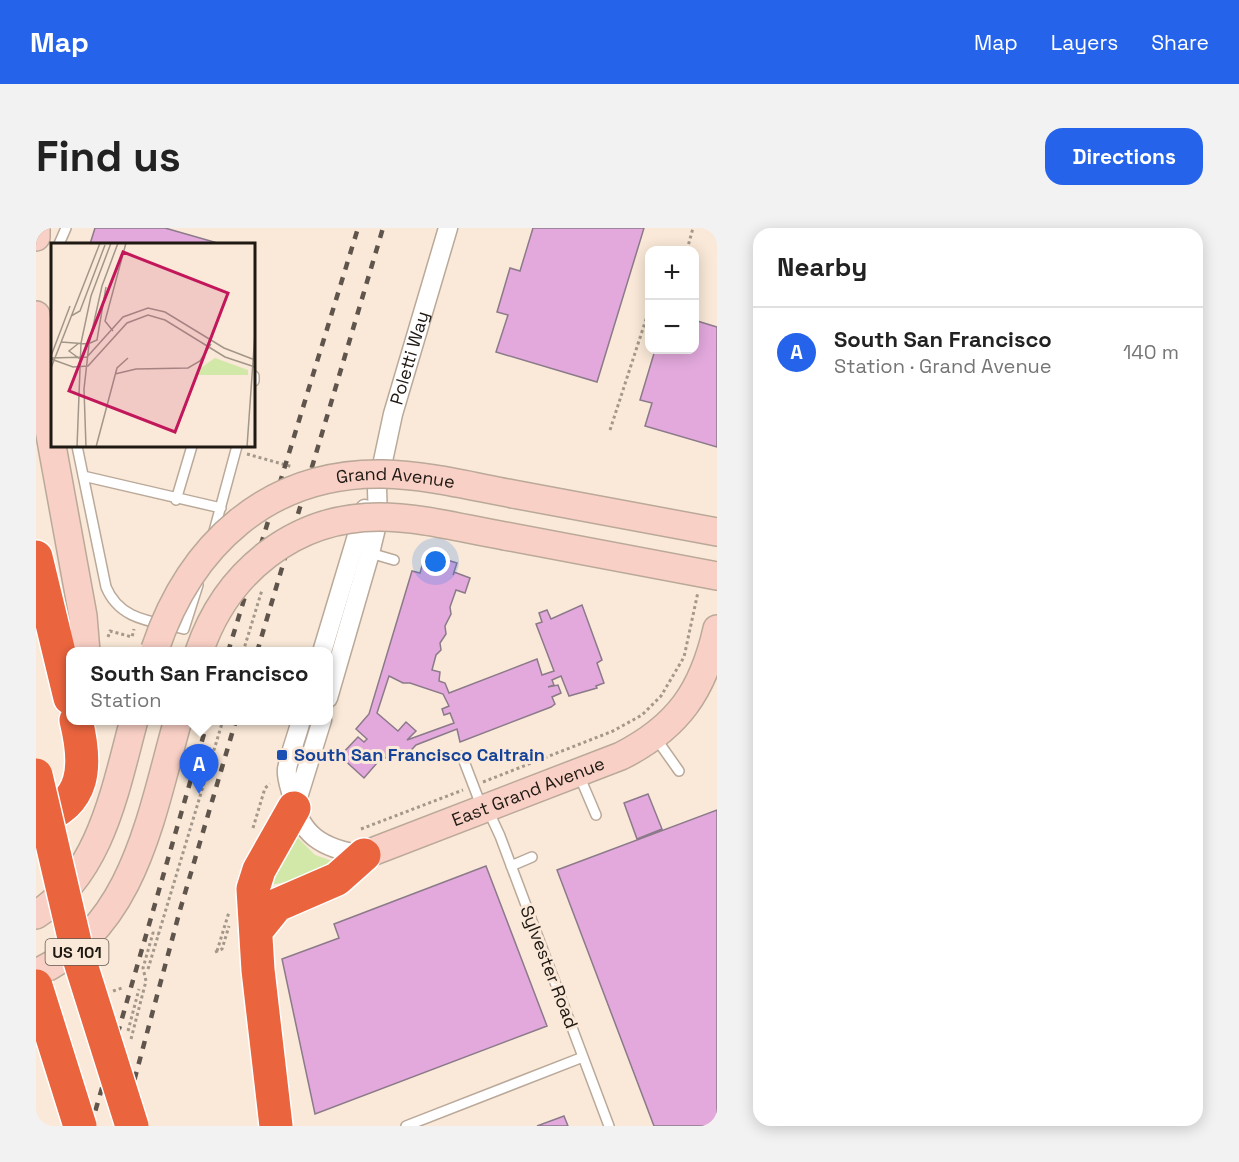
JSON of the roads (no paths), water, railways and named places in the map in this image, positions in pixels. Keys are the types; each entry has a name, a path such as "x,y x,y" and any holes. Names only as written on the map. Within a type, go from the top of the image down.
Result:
{"highway":[{"path":"36,558 66,682"},
{"path":"36,820 65,805 81,780 82,748 76,725"},
{"name":"US 101","path":"36,775 78,955 132,1126"},
{"path":"276,1126 253,889 259,870 294,808"},
{"path":"256,931 277,905 337,879 363,842"},
{"name":"US 101","path":"36,986 80,1126"}],"main road":[{"path":"36,228 36,237"},
{"path":"36,315 51,440"},
{"path":"52,447 83,616 100,647"},
{"name":"Grand Avenue","path":"146,647 177,594 213,544 245,516 297,489 338,478 382,474 426,478 717,532"},
{"name":"Grand Avenue","path":"201,647 214,614 244,573 283,543 312,528 345,520 381,517 419,520 717,576"},
{"name":"East Grand Avenue","path":"363,842 481,801 578,772 621,756 655,737 674,719 696,691 709,660 717,629"},
{"path":"36,915 62,895 89,857 113,799 133,725"},
{"path":"36,974 69,955 87,940 123,892 149,823 177,725"}],"street":[{"name":"Poletti Way","path":"333,681 378,520 377,489 393,414 448,228"},
{"name":"Poletti Way","path":"323,647 363,512 377,489"},
{"path":"301,725 287,771 294,808 304,827 325,845 341,852 363,842"},
{"path":"294,808 320,725"}],"lane":[{"path":"59,243 66,228"},
{"path":"77,447 106,587 116,606 136,619 184,629 221,508 237,447"},
{"path":"176,500 192,447"},
{"path":"84,476 176,500 221,508"},
{"path":"370,553 394,560"},
{"path":"655,737 679,771"},
{"name":"Sylvester Road","path":"462,756 511,866 609,1126"},
{"path":"578,772 596,815"},
{"path":"511,866 532,857"},
{"path":"406,1126 583,1057"}],"railway":[{"path":"230,647 358,228"},
{"path":"258,647 383,228"},
{"path":"91,1126 207,725"},
{"path":"122,1126 180,910 235,725"}],"place":[{"name":"South San Francisco Caltrain","path":"282,755"},
{"name":"South San Francisco","path":"199,794"}]}
